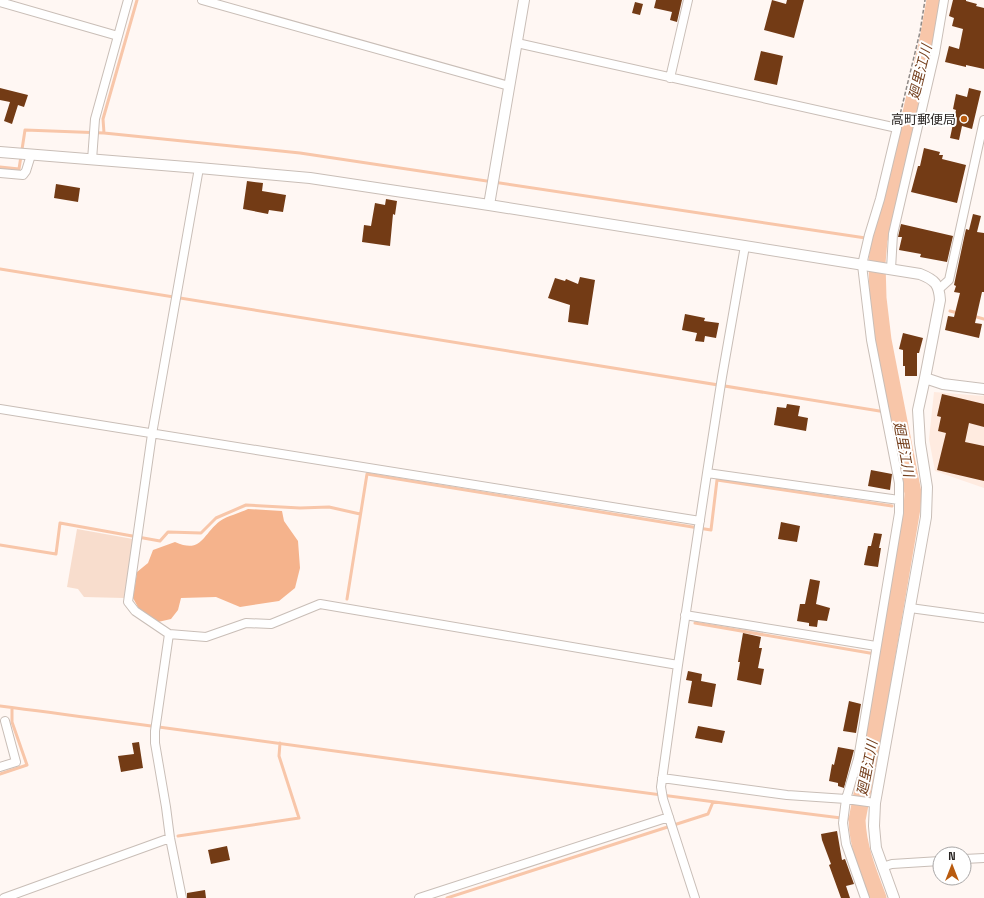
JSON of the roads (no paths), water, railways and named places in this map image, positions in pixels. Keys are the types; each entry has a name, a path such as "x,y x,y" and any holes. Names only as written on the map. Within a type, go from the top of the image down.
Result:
{"street":[{"path":"92,160 95,120 128,0"},
{"path":"202,0 509,86"},
{"path":"489,205 524,0"},
{"path":"670,78 688,0"},
{"path":"891,269 894,228 935,53 944,0"},
{"path":"0,2 118,36"},
{"path":"517,44 897,128 880,199 862,264 871,340 899,484 898,513 858,759 843,819 846,844 865,898"},
{"path":"939,289 949,280 984,120"},
{"path":"0,152 310,178 862,264 920,274 930,278 939,289 940,300 918,410 920,443 927,488 926,517 872,803 876,848 894,898"},
{"path":"0,173 23,175 26,171 24,154"},
{"path":"198,168 152,434 128,602 135,611 169,634 206,637 246,623 271,624 320,604 678,665"},
{"path":"695,898 663,799 661,787 720,386 745,246"},
{"path":"925,378 943,384 984,389"},
{"path":"0,409 699,526"},
{"path":"707,473 899,500"},
{"path":"910,608 984,618"},
{"path":"686,615 875,651"},
{"path":"169,634 156,722 155,743 170,838 182,898"},
{"path":"0,767 16,762 5,721"},
{"path":"662,778 787,795 848,799 872,803"},
{"path":"418,898 671,823"},
{"path":"4,898 170,838"},
{"path":"972,859 984,858"},
{"path":"882,867 892,864 932,862"}],"waterway":[{"path":"104,133 103,119 137,0"},
{"name":"廻里江川","path":"878,898 861,850 857,820 874,732 912,508 913,493 883,340 878,298 877,263 879,240 890,202 927,45 935,0"},
{"path":"0,167 19,169 25,130 104,133 300,153 879,240"},
{"path":"0,269 898,414"},
{"path":"950,311 958,313"},
{"path":"973,316 984,319"},
{"path":"347,599 367,474 711,530 717,480 892,506"},
{"path":"0,545 56,554 60,523 160,541 168,532 201,533 216,518 246,505 300,508 329,507 360,514"},
{"name":"廻里江川","path":"906,508 912,508"},
{"path":"695,623 887,656"},
{"path":"0,706 643,793 857,820"},
{"path":"0,774 27,765 12,722 12,708"},
{"path":"178,836 299,818 279,756 280,743"},
{"path":"447,898 708,814 713,802"}],"place":[{"name":"高町郵便局","path":"964,119"}]}
